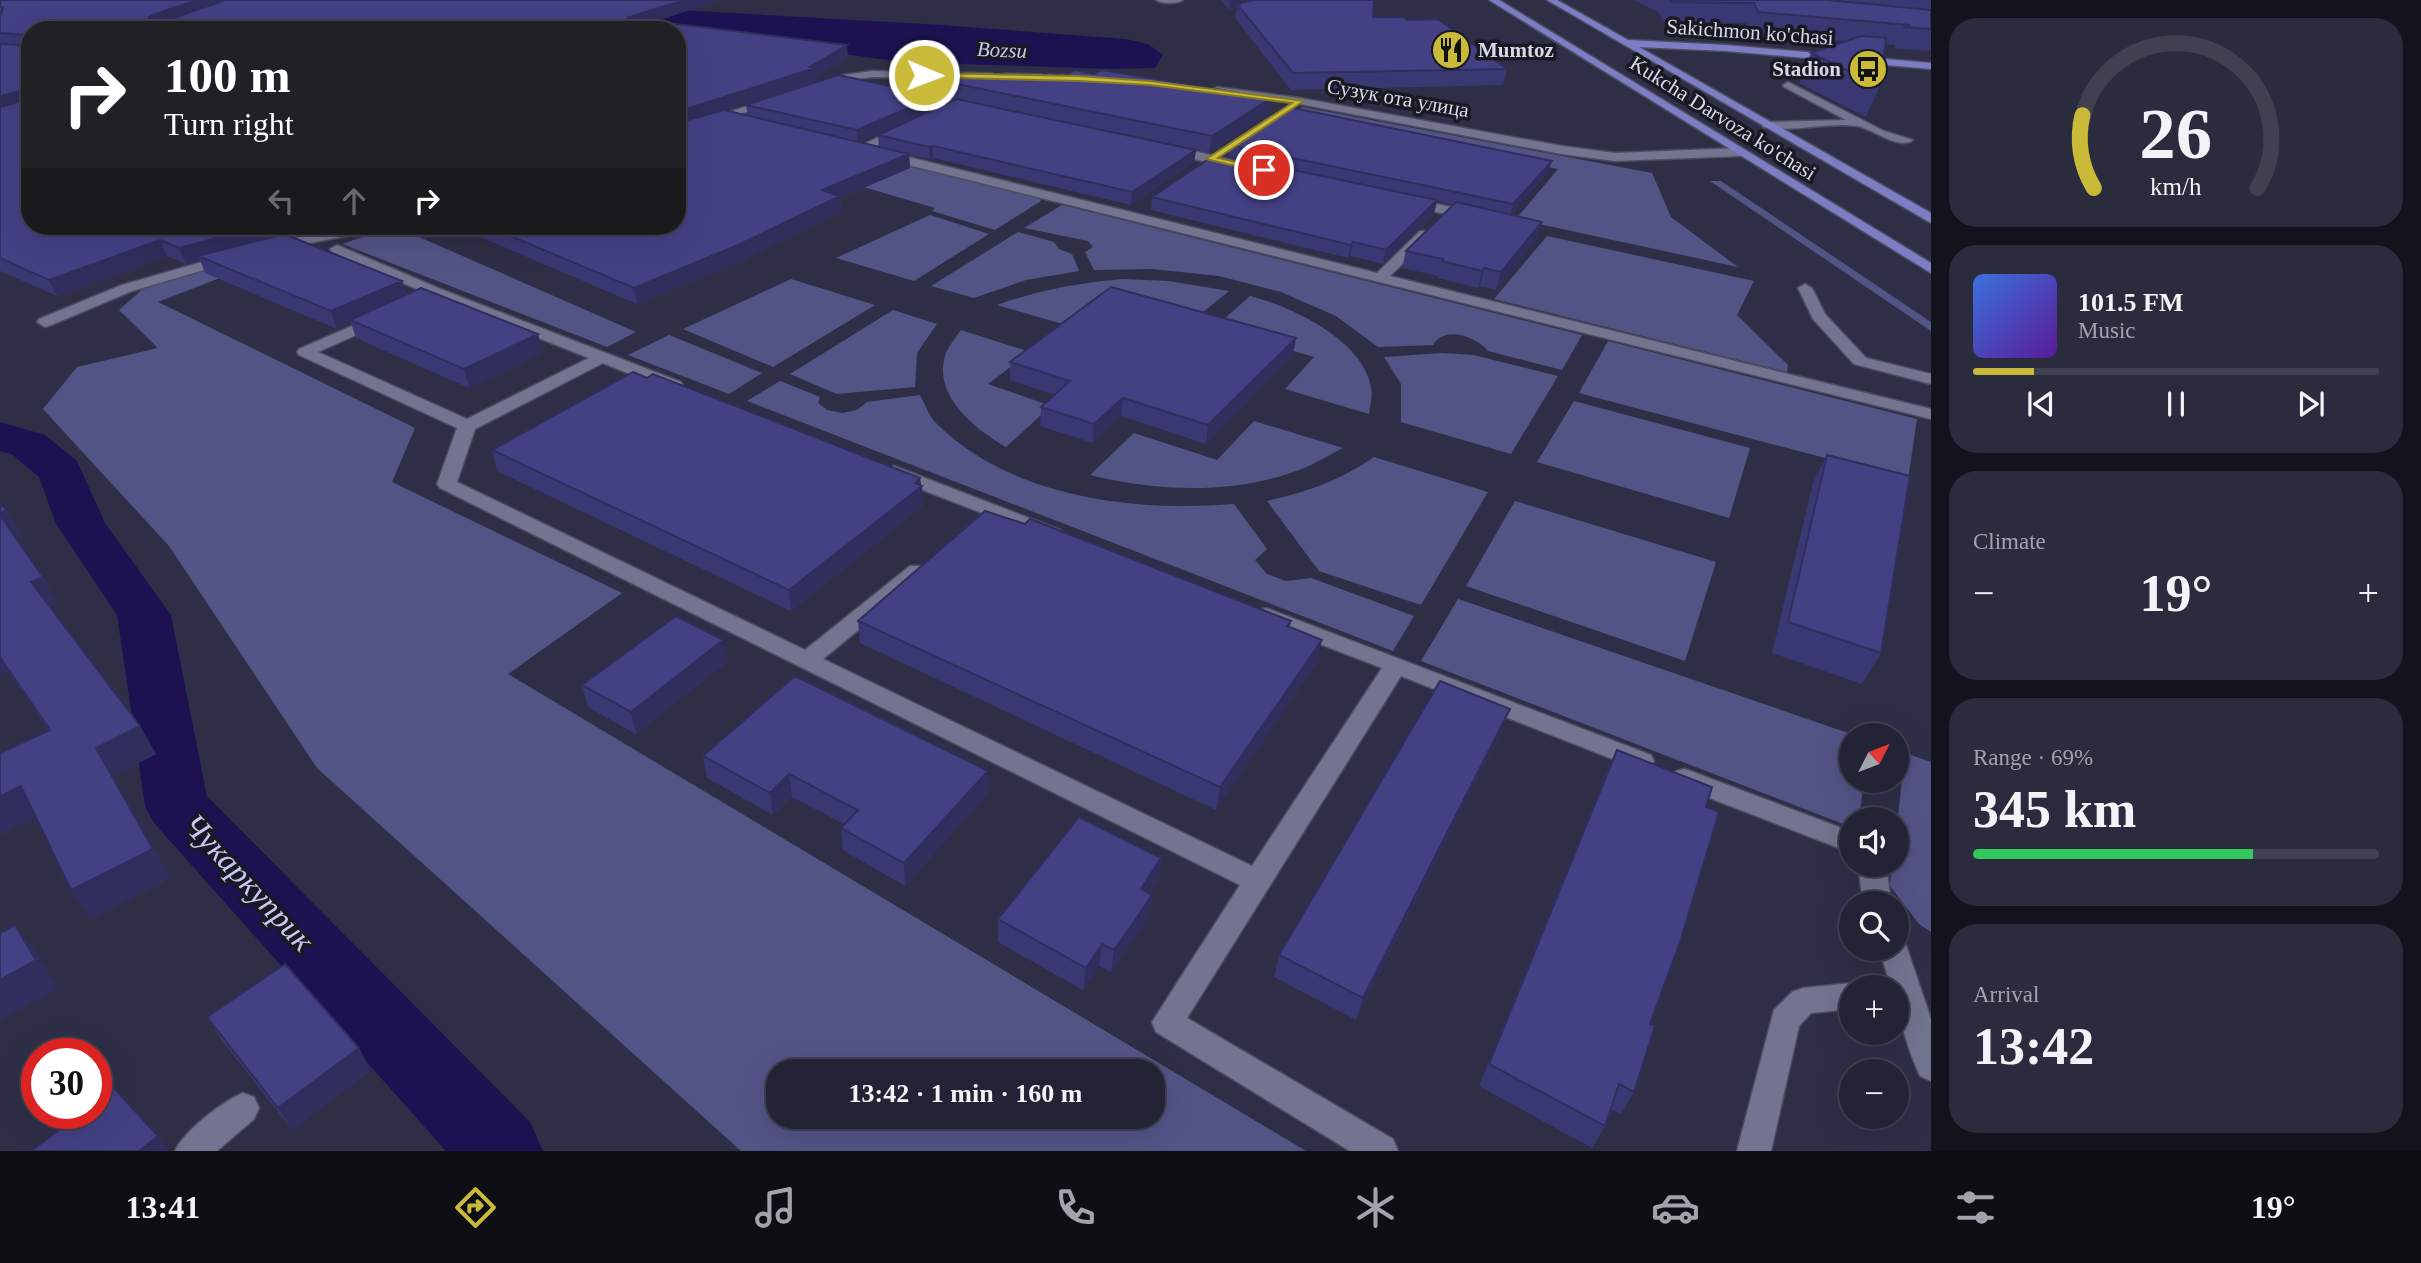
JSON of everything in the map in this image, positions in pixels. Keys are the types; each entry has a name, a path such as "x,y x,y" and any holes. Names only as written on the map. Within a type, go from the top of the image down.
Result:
{"main road":[{"name":"Kukcha Darvoza ko'chasi","path":"1493,0 1931,270"},
{"name":"Kukcha Darvoza ko'chasi","path":"1551,0 1931,219"},
{"path":"1565,44 1589,43"},
{"name":"Sakichmon ko'chasi","path":"1601,43 1726,48 1931,66"},
{"path":"1588,58 1612,57"},
{"name":"Sakichmon ko'chasi","path":"1623,57 1754,59 1931,75"},
{"path":"1686,67 1690,81"}],"street":[{"path":"1160,0 1179,0"},
{"path":"811,89 847,77 872,74 1079,78"},
{"path":"853,82 879,88"},
{"path":"1788,85 1880,133 1907,140"},
{"name":"Сузук ота улица","path":"1199,88 1300,101 1562,150 1615,157 1741,152"},
{"path":"892,90 998,113"},
{"path":"686,129 786,97"},
{"path":"1277,116 1300,101"},
{"path":"933,115 957,104"},
{"path":"725,117 750,123"},
{"path":"921,121 855,148 1135,211 1381,277 1931,414"},
{"path":"1767,125 1860,123"},
{"path":"1157,147 1216,155 1250,167"},
{"path":"1190,173 1216,155"},
{"path":"1396,199 1484,218"},
{"path":"1381,277 1449,210"},
{"path":"45,322 127,288 256,251 333,235"},
{"path":"337,249 438,293 689,391"},
{"path":"1805,288 1818,316 1860,360 1931,379"},
{"path":"414,304 438,293"},
{"path":"389,315 305,352 467,426"},
{"path":"603,357 467,426 447,484 1258,881"},
{"path":"878,466 1071,541"},
{"path":"972,527 993,511"},
{"path":"807,660 931,560"},
{"path":"1253,611 1839,838"},
{"path":"1381,1151 1167,1022 1396,665"},
{"path":"1897,961 1913,999 1931,1066"},
{"path":"1754,1151 1785,1020 1803,1001 1839,997"},
{"path":"192,1151 243,1108"}],"shaded area":[{"path":"1302,107 1652,173 1671,217 1738,267 1516,219 1558,169 1297,118 1237,159 1229,158"},
{"path":"851,151 1039,197 1041,201 995,230 932,211 935,208 802,169"},
{"path":"1710,181 1721,181 1931,322 1931,331"},
{"path":"1062,205 1582,335 1562,370 1488,351 1468,337 1452,334 1438,339 1433,345 1378,347 1336,316 1281,292 1219,276 1152,269 1094,270 1085,252 1093,247 1088,241 1024,228"},
{"path":"930,215 989,234 914,281 836,258"},
{"path":"1018,232 1054,242 1059,249 1072,254 1079,271 1026,280 974,298 931,286"},
{"path":"368,235 415,235 636,332 607,347 342,244"},
{"path":"1547,236 1754,281 1737,315 1788,365 1787,372 1494,299"},
{"path":"274,248 282,254 158,302 415,428 392,482 622,593 508,674 1152,1059 766,1059 766,1129 1165,1129 1165,1067 1306,1151 741,1151 317,768 169,546 43,409 77,367 158,348 119,310 144,288"},
{"path":"791,279 875,305 773,367 683,329"},
{"path":"1122,279 1169,281 1229,291 1191,322 1066,325 997,305 1059,288"},
{"path":"1250,296 1304,317 1340,340 1365,370 1372,397 1369,414 1285,389 1314,357 1214,328"},
{"path":"893,310 937,324 917,353 915,387 837,394 790,374"},
{"path":"961,330 1030,352 988,384 1051,406 1006,447 969,420 950,396 945,383 943,368 946,353"},
{"path":"669,335 762,373 729,394 628,355"},
{"path":"1608,341 1917,419 1908,480 1579,393"},
{"path":"1442,353 1473,355 1558,376 1511,454 1401,422 1401,384 1384,357"},
{"path":"780,381 820,397 818,403 827,410 842,413 857,410 867,402 920,395 936,423 966,448 1000,468 1037,484 1076,495 1156,505 1234,504 1267,549 1255,560 1267,574 1286,581 1311,578 1414,616 1393,651 747,401"},
{"path":"1574,401 1750,448 1729,518 1537,462"},
{"path":"1254,421 1343,448 1309,466 1278,477 1225,487 1143,485 1090,475 1134,433 1217,460"},
{"path":"1374,457 1488,492 1421,605 1319,571 1267,501 1323,484"},
{"path":"1515,501 1716,562 1685,661 1466,586"},
{"path":"1458,599 1839,730 1839,793 1862,793 1861,807 1839,807 1839,822 1421,661"},
{"path":"1909,754 1931,762 1931,932 1919,924 1909,911 1909,891 1894,891 1890,886 1891,877 1909,877 1909,807 1899,807 1901,793 1909,793"}],"water":[{"name":"Bozsu","path":"663,9 942,25 1126,39 1148,44 1163,55 1155,68 901,62 686,31 686,21 640,21"}],"building":[{"path":"0,0 196,0 148,19 166,21 21,21 21,35 0,33 0,14 3,8 0,6"},
{"path":"225,0 684,0 627,18 651,21 166,21"},
{"path":"1252,0 1374,0 1373,17 1438,19 1507,69 1293,73 1237,4"},
{"path":"1670,0 1827,0 1931,10 1931,29 1758,12 1754,3"},
{"path":"686,25 847,45 810,67 815,68 686,109"},
{"path":"1861,36 1886,38 1880,86 1811,53"},
{"path":"0,44 21,45 21,91 0,96"},
{"path":"1075,70 1094,74 1102,70 1271,98 1212,136 942,81 960,73 984,78 997,72 1033,80 1049,72 1064,76"},
{"path":"838,75 936,96 857,130 746,105"},
{"path":"956,99 1196,150 1132,192 878,135"},
{"path":"21,101 21,235 228,235 179,248 160,240 49,280 0,258 0,107"},
{"path":"1289,107 1552,161 1513,204 1230,145"},
{"path":"724,110 909,154 822,190 840,196 738,245 634,288 508,235 686,235 686,121"},
{"path":"1216,154 1437,200 1386,250 1353,242 1351,245 1152,197"},
{"path":"1456,202 1542,222 1501,272 1484,268 1482,271 1406,251"},
{"path":"287,235 402,281 331,311 198,256"},
{"path":"1111,287 1296,338 1208,425 1123,398 1094,424 1041,407 1070,381 1010,362"},
{"path":"421,288 538,334 464,369 350,320"},
{"path":"633,372 647,378 653,374 920,478 915,483 922,486 789,590 492,450"},
{"path":"1827,455 1910,476 1881,653 1788,622"},
{"path":"0,504 7,510 0,513"},
{"path":"985,511 1025,524 1030,519 1291,621 1287,626 1322,640 1220,787 858,621"},
{"path":"0,515 43,577 31,582 140,726 96,748 153,849 71,890 21,786 0,796 0,753 50,730 0,657"},
{"path":"676,616 723,640 631,712 582,685"},
{"path":"795,676 988,771 904,863 841,828 858,810 789,774 770,793 703,756"},
{"path":"1440,681 1510,709 1363,998 1279,955"},
{"path":"1617,750 1712,787 1706,807 1719,812 1681,939 1650,1024 1655,1026 1634,1092 1619,1084 1605,1126 1489,1064"},
{"path":"1079,817 1161,858 1141,889 1152,895 1134,922 1114,950 1102,944 1086,968 998,919"},
{"path":"15,925 36,960 0,980 0,933"},
{"path":"285,964 359,1048 278,1108 207,1017"},
{"path":"114,1088 158,1136 139,1151 31,1151 60,1129 112,1129"}],"waterway":[{"name":"Чукаркуприк","path":"0,436 29,445 60,471 81,524 144,615 177,806 501,1151"}],"place":[{"name":"Mumtoz","path":"1451,50"},
{"name":"Stadion","path":"1868,69"}],"route":[{"path":"924,75 1079,78 1174,85 1300,101 1211,159 1264,170"}]}
